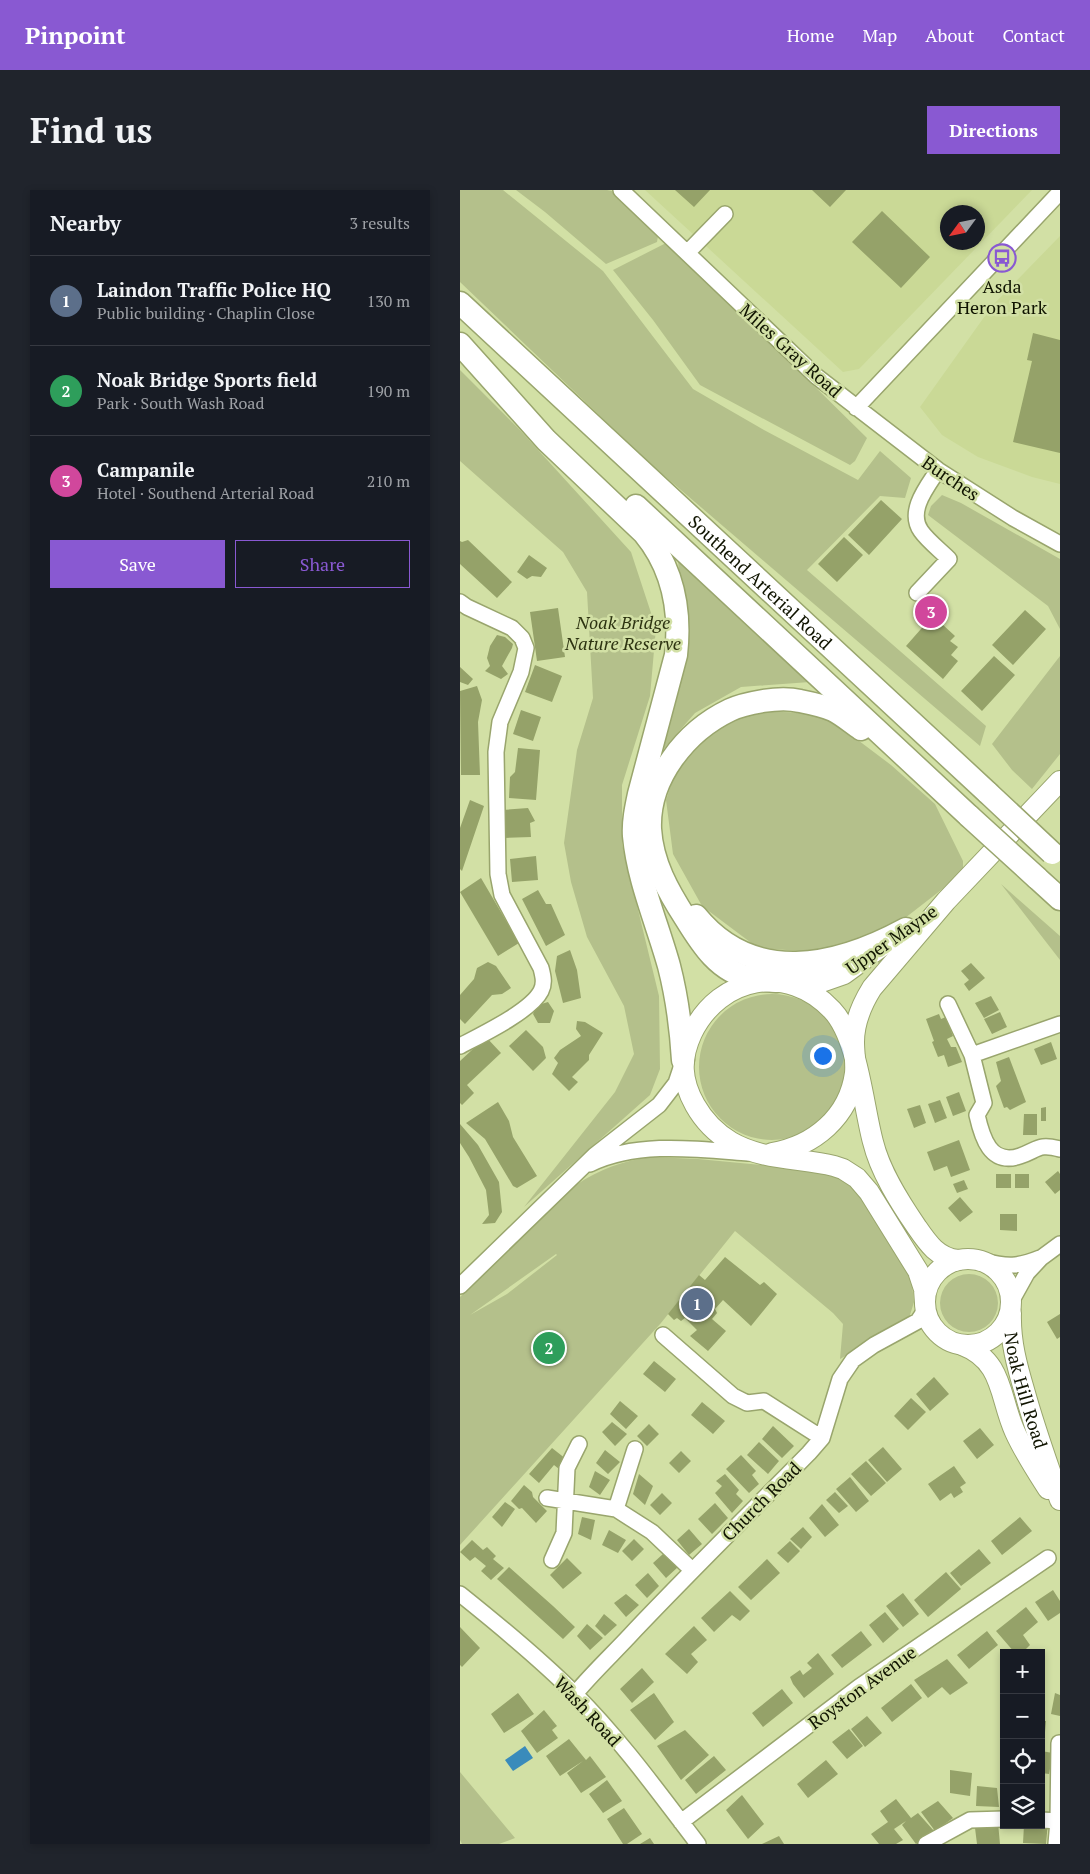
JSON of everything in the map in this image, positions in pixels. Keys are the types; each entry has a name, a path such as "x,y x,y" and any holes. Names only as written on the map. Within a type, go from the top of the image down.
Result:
{"highway":[{"name":"Southend Arterial Road","path":"460,303 1057,858"},
{"name":"Southend Arterial Road","path":"460,343 1060,899"},
{"path":"460,343 546,440 644,533 654,545 670,578 677,604 678,637 676,655 639,794 635,812 634,835 640,868 669,968 680,1016 683,1060"},
{"path":"777,981 751,978 738,974 714,959 699,940 669,891 660,874 654,855 650,827 655,798 667,766 677,750 703,726 742,705 784,699 800,700 832,710 862,730 965,812"},
{"path":"655,798 654,814 657,837 670,874 700,921 719,940 730,947 744,954 776,962 817,962 867,948 906,929"}],"main road":[{"name":"Upper Mayne","path":"855,1061 854,1042 856,1026 864,1000 872,988 946,901 1060,781"},
{"name":"Upper Mayne","path":"777,981 824,981 844,974 946,901"},
{"path":"925,1303 932,1278 940,1270 948,1263 971,1259 984,1262 996,1268 1009,1287 1012,1303 1004,1327 996,1336 986,1342 974,1345 962,1345 950,1341 932,1325 926,1314 925,1303 924,1289 918,1272 869,1192 857,1178 834,1166 759,1154 730,1142 707,1123 692,1100 684,1074 683,1060 687,1045 698,1021 718,1000 749,983 777,981 806,989 825,1002 834,1012 848,1035 873,1144 880,1164 927,1241 945,1257 958,1260"},
{"path":"759,1154 780,1151 796,1146 819,1134 830,1125 840,1114 848,1099 855,1061"},
{"name":"Noak Hill Road","path":"1012,1303 1011,1332 1019,1374 1033,1422 1060,1500"},
{"name":"Noak Hill Road","path":"962,1345 981,1355 992,1367 1014,1431 1029,1460 1060,1507"}],"street":[{"name":"Miles Gray Road","path":"621,190 811,372 856,408 1060,192"},
{"path":"687,253 725,214"},
{"name":"Burches","path":"856,408 938,470 1012,518 1058,543"},
{"path":"918,593 949,559 921,531 916,520 917,506 938,470"},
{"path":"460,602 512,628 522,638 526,648 521,672 500,722 496,752 498,874 502,895 541,968 544,979 541,990 535,1000 498,1027 460,1046"},
{"path":"948,1004 972,1055 984,1103 977,1115 982,1136 991,1152 1008,1159 1022,1156 1033,1149 1047,1145 1060,1149"},
{"path":"972,1055 1060,1024"},
{"path":"460,1286 582,1168 613,1140 667,1097 676,1083 683,1060"},
{"path":"582,1168 612,1156 643,1150 691,1150 759,1154"},
{"path":"1012,1303 1027,1273 1041,1258 1060,1244"},
{"path":"984,1262 1017,1266 1041,1258"},
{"name":"Church Road","path":"575,1694 591,1674 615,1652 692,1570 809,1454 822,1438 840,1379 852,1360 874,1344 918,1321 924,1312 925,1303"},
{"path":"663,1335 733,1396 747,1403 764,1401 822,1438"},
{"path":"552,1560 564,1534 567,1468 579,1444"},
{"path":"616,1510 635,1449"},
{"path":"547,1498 616,1510 652,1532 692,1570"},
{"name":"Royston Avenue","path":"681,1822 859,1687 1048,1558"},
{"name":"Wash Road","path":"460,1594 521,1644 575,1694 616,1738 698,1844"},
{"path":"1056,1844 1059,1821 1059,1743"},
{"path":"926,1844 970,1820 1000,1819"},
{"path":"1045,1820 1059,1821"}],"shaded area":[{"path":"645,190 1032,190 985,239 985,205 940,205 940,250 974,250 859,369 843,372"},
{"path":"1060,236 1060,484 1032,477 978,457 942,435 920,407 992,306"}],"green space":[{"path":"460,190 503,190 603,271 693,389 764,430 858,480 880,451 911,478 905,498 880,496 807,570 986,726 980,746 647,461 460,282"},
{"path":"516,190 612,191 658,236 657,242 606,264"},
{"path":"668,242 867,438 855,461 850,465 700,385 653,320 613,270"},
{"name":"Noak Bridge Nature Reserve","path":"460,370 519,429 631,552 656,628 650,696 622,785 622,844 659,996 660,1069 650,1095 524,1207 615,1092 634,1054 624,1006 587,937 571,882 564,843 577,750 593,698 587,592 563,552 460,461"},
{"path":"942,495 961,503 1060,559 1060,629 1048,606 928,515 931,506"},
{"path":"677,544 810,682 741,687 695,713 661,752 685,664"},
{"path":"1060,656 1060,754 1032,789 1012,770 992,744"},
{"path":"740,711 822,713 891,765 935,804 963,861 963,873 896,925 828,953 758,948 702,906 673,854 666,800 682,753"},
{"path":"1001,884 1060,936 1060,960"},
{"path":"772,994 800,1000 823,1016 839,1039 845,1067 839,1095 823,1118 800,1134 772,1140 744,1134 721,1118 705,1095 699,1067 705,1039 721,1016 744,1000"},
{"path":"651,1157 698,1159 804,1169 840,1177 860,1192 911,1276 914,1302 910,1315 902,1323 840,1359 843,1324 833,1313 735,1231 661,1323 460,1545 460,1297 576,1185 603,1170 621,1163","holes":["557,1255 507,1294 470,1315"]},
{"path":"969,1274 980,1276 993,1287 998,1303 996,1314 985,1327 969,1332 958,1330 945,1319 940,1303 942,1292 953,1279"},
{"path":"460,1772 515,1838 499,1844 462,1844 460,1840"}],"water":[{"path":"525,1746 533,1758 513,1771 505,1760"}],"building":[{"path":"675,190 710,190 694,207"},
{"path":"812,190 846,190 830,207"},
{"path":"882,211 930,257 901,288 852,242"},
{"path":"1033,333 1060,340 1060,453 1013,442 1032,361 1027,360"},
{"path":"881,500 902,519 869,555 848,535"},
{"path":"844,537 863,555 837,582 818,564"},
{"path":"468,540 512,582 497,598 460,564 460,541"},
{"path":"529,555 547,568 541,577 532,576 527,579 517,572"},
{"path":"558,608 565,657 537,661 530,612"},
{"path":"1025,610 1046,629 1013,665 992,645"},
{"path":"928,621 937,629 942,624 955,636 950,641 958,647 951,655 958,661 943,679 906,646"},
{"path":"497,635 505,637 513,644 502,666 508,674 501,679 485,671 490,666 487,658 490,646"},
{"path":"994,656 1015,675 982,711 961,691"},
{"path":"535,665 562,676 552,702 525,692"},
{"path":"460,667 473,679 468,685 460,682"},
{"path":"477,686 482,700 478,722 480,775 461,775 460,691"},
{"path":"521,710 541,717 533,741 513,734"},
{"path":"518,748 540,750 536,800 509,798 510,777 515,772"},
{"path":"470,800 484,806 462,871 460,869 460,828"},
{"path":"528,808 535,821 530,823 531,837 504,838 502,810"},
{"path":"536,856 538,880 512,882 510,859"},
{"path":"481,878 519,943 498,956 460,892"},
{"path":"538,890 546,904 551,904 565,935 546,946 522,899"},
{"path":"570,950 577,970 581,998 563,1003 555,971 557,956"},
{"path":"488,962 496,966 511,988 502,994 492,995 465,1024 460,1019 460,995 474,979 477,968"},
{"path":"971,963 985,978 969,991 964,984 969,980 961,971"},
{"path":"991,996 999,1010 984,1018 975,1003"},
{"path":"548,1002 554,1011 550,1023 538,1023 533,1014 538,1005"},
{"path":"1000,1012 1007,1027 992,1034 984,1019"},
{"path":"939,1014 941,1019 946,1017 953,1036 947,1039 951,1047 956,1047 962,1062 948,1067 944,1055 938,1057 926,1019"},
{"path":"577,1021 585,1022 603,1033 589,1055 589,1060 572,1077 578,1082 569,1091 552,1074 558,1063 554,1058 560,1050 581,1036 576,1029"},
{"path":"526,1030 543,1047 546,1058 533,1071 509,1046"},
{"path":"486,1037 501,1053 467,1085 474,1093 462,1105 460,1103 460,1061"},
{"path":"1051,1042 1057,1059 1041,1065 1034,1049"},
{"path":"1009,1057 1026,1102 1010,1110 1007,1107 1004,1108 996,1086 1001,1081 996,1062"},
{"path":"959,1092 966,1111 953,1116 946,1097"},
{"path":"940,1100 947,1118 935,1123 928,1104"},
{"path":"498,1102 509,1121 513,1137 537,1176 517,1188 513,1186 485,1139 466,1123"},
{"path":"920,1105 926,1123 914,1128 907,1109"},
{"path":"1046,1107 1046,1121 1041,1121 1041,1108"},
{"path":"1024,1114 1037,1114 1037,1135 1023,1135"},
{"path":"460,1124 478,1145 499,1182 502,1212 495,1223 482,1224 489,1215 486,1190 460,1143"},
{"path":"959,1140 970,1170 951,1177 947,1166 934,1171 927,1152"},
{"path":"1058,1171 1060,1174 1060,1190 1055,1194 1045,1182"},
{"path":"996,1174 1011,1174 1011,1188 996,1188"},
{"path":"1015,1174 1029,1174 1029,1188 1015,1188"},
{"path":"964,1180 968,1189 957,1193 953,1184"},
{"path":"960,1197 973,1212 960,1222 948,1208"},
{"path":"1000,1214 1017,1214 1017,1231 1000,1230"},
{"path":"725,1257 760,1285 764,1282 777,1294 751,1326 723,1300 715,1309 717,1313 712,1319 726,1331 708,1351 690,1336 697,1330 685,1318 681,1321 677,1318 674,1320 668,1314 699,1275 705,1280"},
{"path":"1060,1314 1060,1337 1057,1339 1047,1322"},
{"path":"654,1361 676,1379 665,1392 643,1374"},
{"path":"934,1377 949,1394 930,1411 916,1394"},
{"path":"911,1398 926,1412 908,1430 894,1416"},
{"path":"620,1401 638,1416 626,1429 610,1414"},
{"path":"702,1402 725,1421 713,1434 691,1415"},
{"path":"612,1422 627,1434 615,1446 602,1432"},
{"path":"649,1424 659,1434 647,1446 637,1436"},
{"path":"773,1426 794,1446 782,1458 762,1439"},
{"path":"980,1428 994,1445 977,1459 963,1441"},
{"path":"759,1442 779,1461 768,1474 747,1455"},
{"path":"883,1447 902,1469 887,1482 868,1460"},
{"path":"552,1448 566,1459 559,1469 554,1465 539,1483 529,1474"},
{"path":"605,1450 620,1462 608,1474 596,1463"},
{"path":"681,1451 691,1461 679,1473 669,1463"},
{"path":"741,1455 756,1471 752,1475 759,1484 749,1493 726,1469"},
{"path":"866,1461 886,1483 871,1496 851,1474"},
{"path":"954,1466 966,1483 960,1487 963,1492 954,1498 951,1493 940,1501 928,1484"},
{"path":"595,1471 610,1480 600,1495 589,1487"},
{"path":"639,1474 653,1486 645,1505 633,1494"},
{"path":"725,1474 739,1490 736,1494 743,1501 732,1513 715,1493 722,1486 716,1481"},
{"path":"850,1477 869,1501 856,1512 836,1489"},
{"path":"524,1485 547,1511 536,1523 522,1508 519,1509 511,1501"},
{"path":"835,1492 848,1506 839,1513 826,1500"},
{"path":"662,1493 672,1503 660,1515 650,1505"},
{"path":"505,1502 515,1509 502,1527 492,1517"},
{"path":"715,1503 728,1518 712,1534 698,1519"},
{"path":"822,1504 839,1525 825,1537 809,1518"},
{"path":"582,1517 595,1520 591,1540 578,1534"},
{"path":"1020,1517 1032,1531 1002,1555 991,1541"},
{"path":"803,1527 812,1537 801,1549 790,1539"},
{"path":"689,1529 702,1544 689,1555 677,1540"},
{"path":"609,1530 626,1540 618,1553 602,1545"},
{"path":"634,1539 644,1549 632,1561 622,1551"},
{"path":"472,1540 483,1550 487,1547 496,1556 493,1559 504,1568 491,1580 481,1571 486,1566 475,1557 470,1561 460,1552"},
{"path":"790,1541 800,1551 788,1563 777,1553"},
{"path":"979,1549 991,1563 961,1586 950,1573"},
{"path":"663,1554 678,1567 666,1578 653,1563"},
{"path":"567,1558 582,1573 563,1589 550,1575"},
{"path":"767,1559 780,1573 751,1600 738,1587"},
{"path":"509,1567 575,1627 563,1639 497,1579"},
{"path":"946,1572 961,1589 928,1617 914,1600"},
{"path":"648,1573 659,1586 647,1598 635,1585"},
{"path":"1053,1590 1060,1601 1060,1613 1048,1621 1035,1602"},
{"path":"730,1591 750,1611 740,1621 732,1615 714,1632 701,1618"},
{"path":"903,1593 919,1614 903,1627 886,1606"},
{"path":"626,1594 639,1605 626,1617 614,1603"},
{"path":"1026,1607 1038,1622 1023,1635 1030,1645 1026,1649 1012,1649 996,1631"},
{"path":"885,1612 899,1629 883,1643 869,1625"},
{"path":"604,1614 617,1625 605,1636 595,1626"},
{"path":"587,1624 603,1638 590,1650 577,1636"},
{"path":"694,1626 707,1640 691,1654 698,1662 687,1674 665,1654"},
{"path":"460,1627 480,1648 462,1667 460,1665"},
{"path":"861,1631 872,1645 842,1668 831,1655"},
{"path":"987,1631 998,1645 969,1669 957,1655"},
{"path":"818,1653 834,1674 804,1698 790,1677 800,1670 803,1675 812,1668 807,1663"},
{"path":"947,1659 968,1683 950,1695 942,1687 928,1698 914,1680"},
{"path":"642,1668 654,1682 632,1703 620,1689"},
{"path":"911,1684 922,1698 892,1722 881,1708"},
{"path":"782,1689 793,1703 763,1727 752,1713"},
{"path":"518,1693 534,1714 504,1733 491,1714"},
{"path":"654,1693 674,1722 655,1740 630,1710"},
{"path":"1055,1693 1060,1695 1060,1716 1051,1714"},
{"path":"544,1710 557,1726 552,1730 558,1738 537,1753 521,1731"},
{"path":"867,1716 882,1733 865,1747 851,1729"},
{"path":"849,1729 863,1746 847,1759 832,1742"},
{"path":"685,1730 709,1755 681,1780 657,1746"},
{"path":"569,1739 586,1760 590,1756 606,1777 581,1793 567,1773 583,1761 560,1776 546,1756"},
{"path":"1045,1752 1053,1753 1049,1774 1045,1774"},
{"path":"714,1756 726,1770 696,1794 685,1780"},
{"path":"826,1760 838,1774 808,1798 797,1784"},
{"path":"950,1770 972,1773 970,1796 950,1793"},
{"path":"607,1780 622,1801 603,1813 589,1794"},
{"path":"977,1786 997,1788 999,1807 976,1806"},
{"path":"742,1795 764,1824 748,1839 726,1810"},
{"path":"896,1799 911,1818 918,1813 934,1831 916,1844 902,1825 906,1821 894,1829 903,1840 896,1844 879,1844 871,1834 888,1822 880,1811"},
{"path":"938,1801 953,1818 935,1831 921,1812"},
{"path":"624,1808 642,1834 627,1844 623,1844 607,1819"},
{"path":"1048,1822 1046,1844 1023,1843 1024,1829 1045,1829 1045,1823"},
{"path":"998,1823 1000,1844 977,1844 975,1828"},
{"path":"779,1836 784,1844 762,1844"},
{"path":"650,1838 654,1844 640,1844"}],"place":[{"name":"Asda Heron Park","path":"1002,258"},
{"name":"Campanile","path":"931,612"},
{"name":"Laindon Traffic Police HQ","path":"697,1304"},
{"name":"Noak Bridge Sports field","path":"549,1348"}]}
